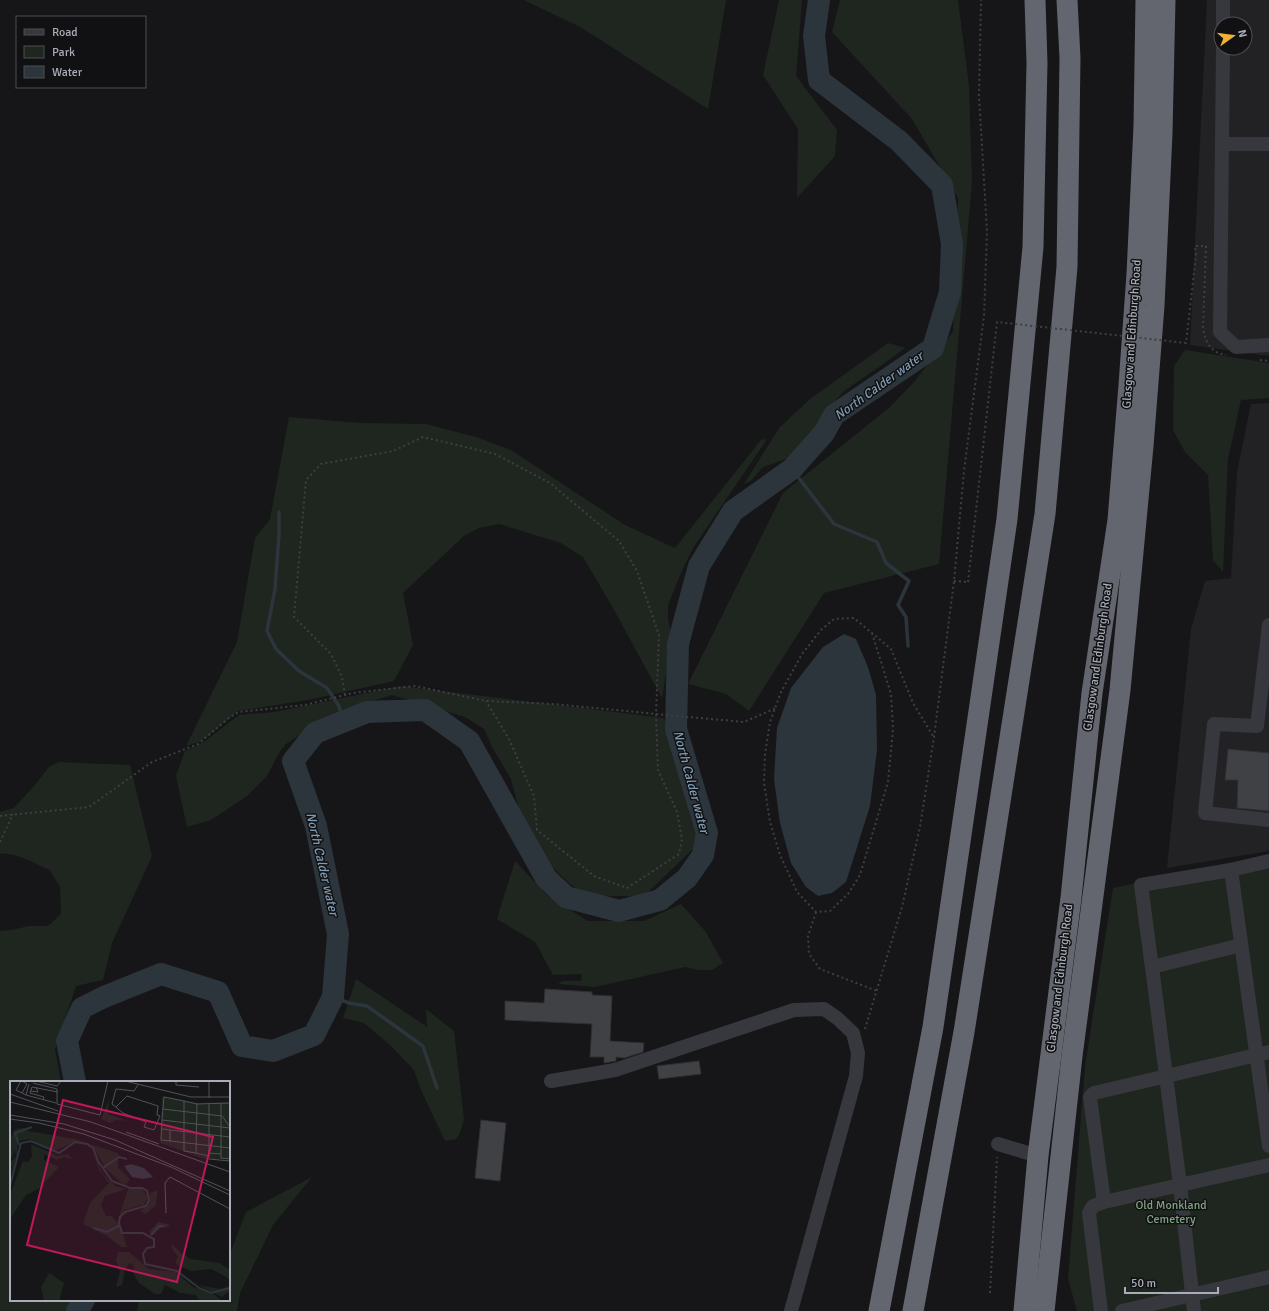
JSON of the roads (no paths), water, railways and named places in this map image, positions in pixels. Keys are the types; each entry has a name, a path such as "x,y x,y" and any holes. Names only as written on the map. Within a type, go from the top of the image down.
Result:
{"highway":[{"path":"879,1311 933,1027 1007,519 1033,247 1037,63 1035,0"},
{"path":"913,1311 966,1024 1045,514 1067,267 1070,58 1067,0"},
{"name":"Glasgow and Edinburgh Road","path":"1024,1311 1038,1156 1071,898 1092,693 1118,520 1137,274 1144,126 1146,0"},
{"name":"Glasgow and Edinburgh Road","path":"1044,1311 1072,1056 1120,690 1144,438 1154,306 1162,133 1164,0"},
{"path":"1162,133 1168,0"}],"street":[{"path":"1223,0 1223,16"},
{"path":"1223,56 1220,332 1236,346 1269,345"},
{"path":"1223,144 1269,144"},
{"path":"1269,625 1257,726 1214,724 1204,813 1269,820"},
{"path":"1194,1311 1180,1185 1141,885 1231,870 1269,861"},
{"path":"1231,870 1241,945 1263,1054 1269,1146"},
{"path":"1152,968 1241,945"},
{"path":"551,1081 615,1070 794,1010 824,1009 838,1018 853,1033 858,1053 856,1076 791,1311"},
{"path":"1104,1202 1090,1097 1094,1093 1263,1054"},
{"path":"998,1144 1038,1156"},
{"path":"1101,1311 1089,1213 1093,1206 1104,1202 1269,1165"},
{"path":"1129,1310 1269,1277"}],"water":[{"path":"844,634 856,639 868,667 876,695 877,750 870,806 846,882 832,893 818,896 806,887 791,863 780,823 774,779 777,728 791,688 823,647"}],"waterway":[{"name":"North Calder water","path":"75,1081 67,1041 82,1008 104,997 161,974 218,992 242,1046 273,1051 314,1035 333,997 338,934 316,826 293,761 315,733 367,712 425,710 469,741 546,878 566,897 619,911 660,900 687,878 703,855 707,833 676,729 678,644 699,566 733,511 792,469 824,433 834,415 933,348 950,292 952,244 942,185 899,141 819,80 814,36 819,0"},
{"path":"792,469 834,524 877,542 886,563 909,581 898,605 906,617 908,646"},
{"path":"279,512 275,589 267,631 276,649 299,671 327,688 339,706 343,722"},
{"path":"333,997 349,1003 367,1006 423,1046 437,1088"},
{"name":"North Calder water","path":"77,1311 83,1301"}],"park label":[{"name":"Old Monkland Cemetery","path":"1171,1212"}]}
